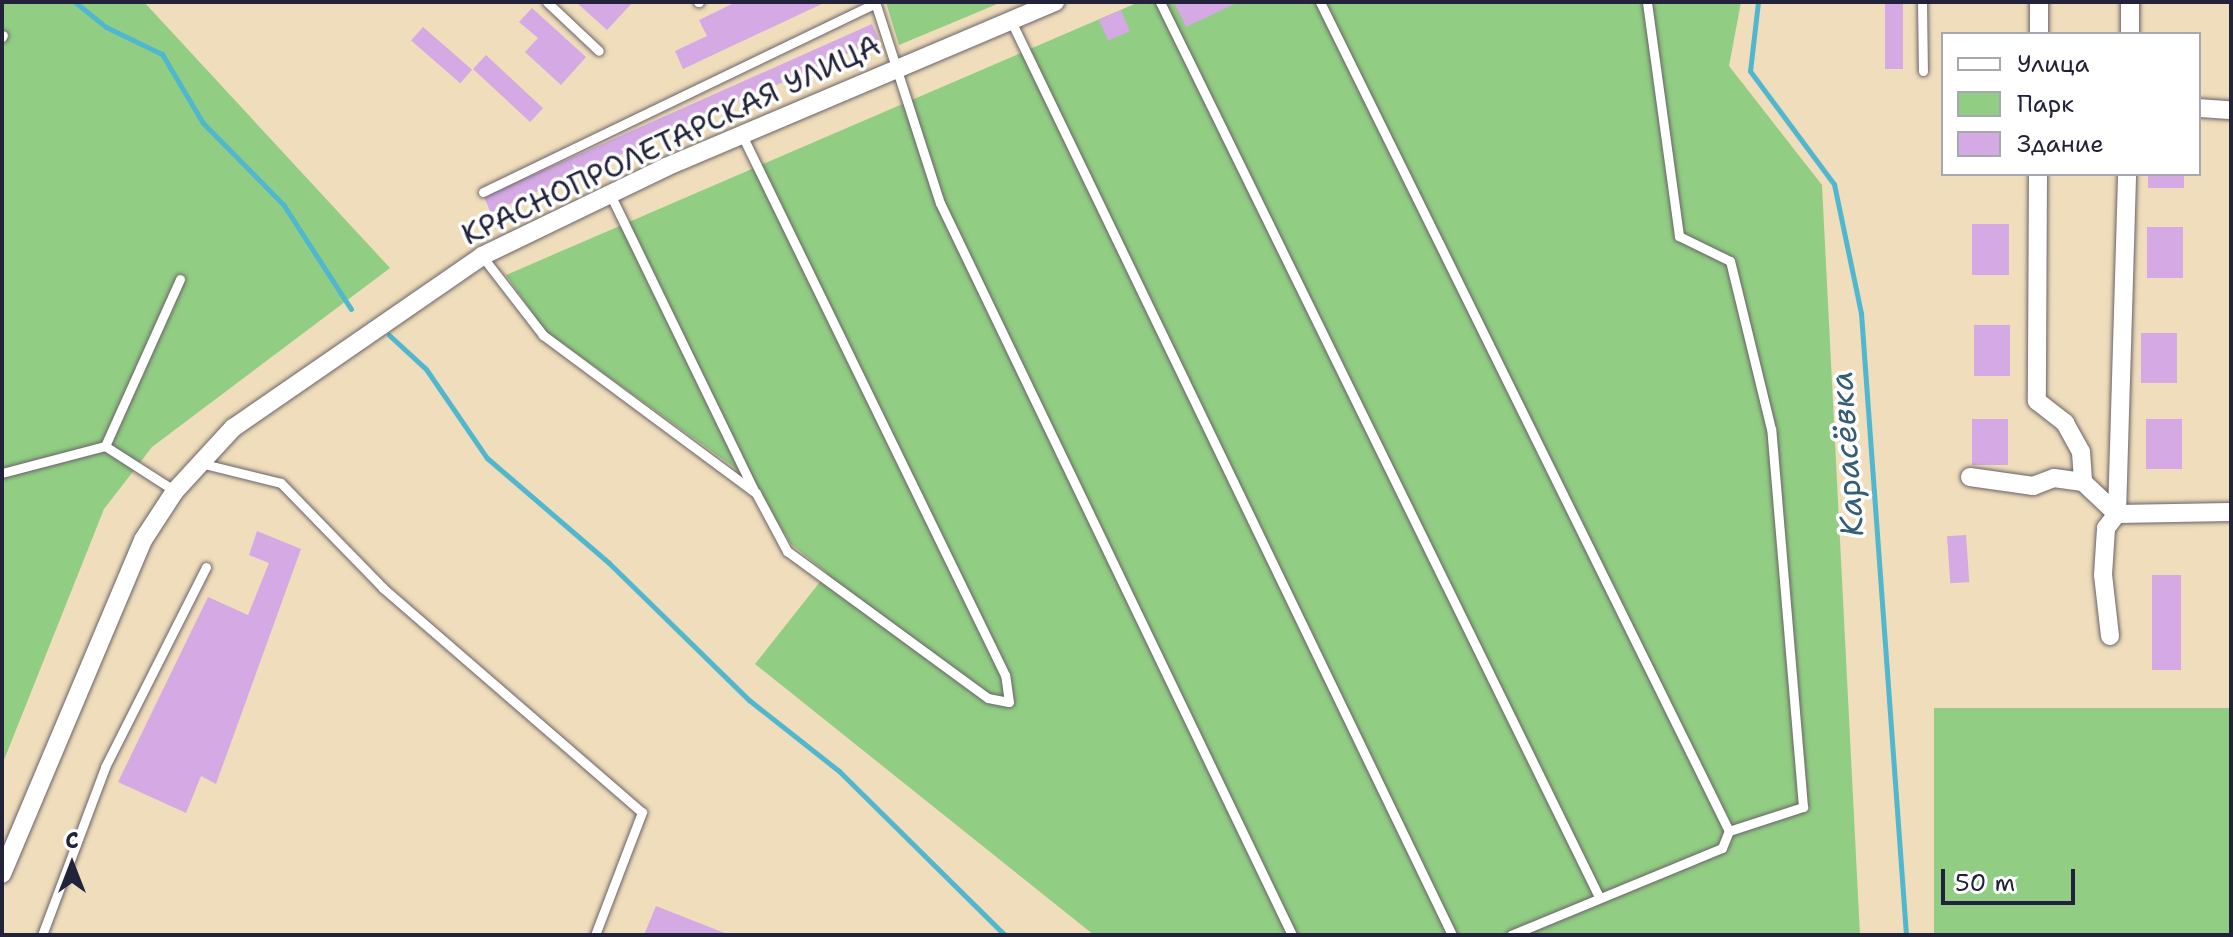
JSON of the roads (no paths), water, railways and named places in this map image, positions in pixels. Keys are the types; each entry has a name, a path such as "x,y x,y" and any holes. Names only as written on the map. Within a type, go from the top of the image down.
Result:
{"street":[{"name":"КРАСНОПРОЛЕТАРСКАЯ УЛИЦА","path":"2,874 143,540 175,491 233,428 482,256 610,193 892,68 1055,2"},
{"path":"2039,2 2039,32"},
{"path":"2130,2 2130,32"},
{"path":"2201,108 2231,110"},
{"path":"2038,176 2037,401 2065,423 2081,452 2083,482"},
{"path":"2110,636 2103,575 2106,528 2117,514 2127,176"},
{"path":"1970,477 2033,486 2054,478 2083,482 2117,514 2231,512"}],"lane":[{"path":"547,2 599,51"},
{"path":"1160,2 1599,897"},
{"path":"1320,2 1729,831 1722,848 1599,897 1524,933 1511,935"},
{"path":"1647,2 1679,236 1730,261 1771,429 1788,594 1803,807 1729,831"},
{"path":"1922,2 1923,71"},
{"path":"483,192 875,3 892,68 970,270 1292,935"},
{"path":"1011,21 1452,935"},
{"path":"610,193 787,551 988,698 1009,702 1005,675 742,135"},
{"path":"482,256 543,335 756,493"},
{"path":"105,446 180,279"},
{"path":"2,473 105,446 175,491"},
{"path":"199,462 281,483 383,588 642,812 595,935"},
{"path":"42,935 105,767 206,567"}],"waterway":[{"path":"75,2 106,27 162,54 203,123 283,204 351,309"},
{"name":"Карасёвка","path":"1758,2 1750,71 1834,184 1861,313 1906,935"},
{"path":"389,335 426,369 487,458 609,563 749,700 839,771 1005,935"}]}
